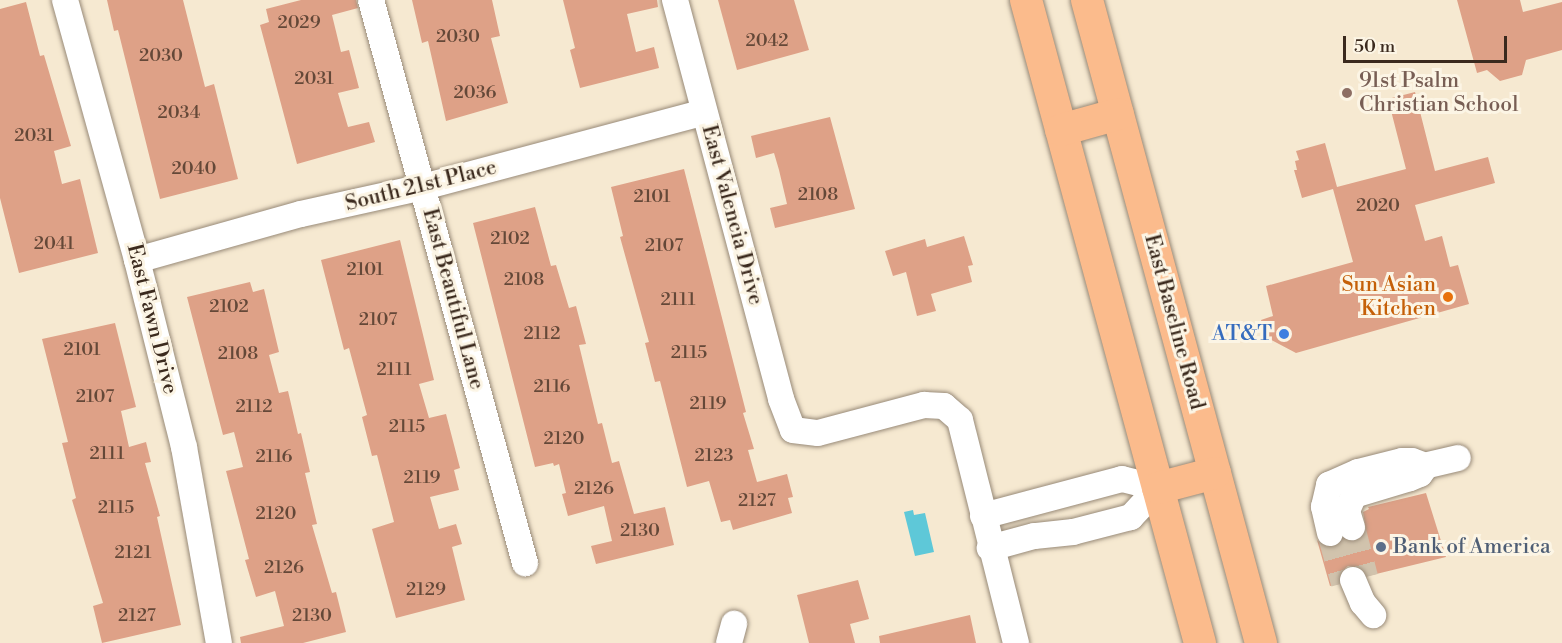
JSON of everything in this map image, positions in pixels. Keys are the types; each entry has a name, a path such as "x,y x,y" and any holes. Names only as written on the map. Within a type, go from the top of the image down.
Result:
{"main road":[{"path":"1026,0 1200,643"},
{"name":"East Baseline Road","path":"1086,0 1261,643"},
{"path":"1061,130 1118,114"},
{"path":"1158,488 1215,473"}],"street":[{"name":"East Fawn Drive","path":"65,0 137,260 184,447 219,630 219,643"},
{"name":"East Beautiful Lane","path":"371,0 525,563"},
{"name":"East Valencia Drive","path":"675,0 781,399 793,430 818,433 924,405 944,406 960,420 983,516"},
{"name":"South 21st Place","path":"137,260 301,214 423,187 704,112"},
{"path":"1341,530 1334,508 1342,490 1351,484 1458,458"},
{"path":"990,548 1034,536 1073,532 1131,517 1158,488 1122,479 983,516 990,548 1016,643"},
{"path":"1064,494 1073,532"},
{"path":"1354,580 1370,612"}],"water":[{"path":"913,510 914,515 925,513 934,552 915,556 904,512"}],"building":[{"path":"107,0 183,0 205,87 214,84 238,179 160,199 118,30 114,31"},
{"path":"301,0 356,0 358,8 332,15 341,52 349,50 359,88 338,93 348,127 369,122 375,142 297,164 260,25 269,22 266,9"},
{"path":"412,0 492,0 500,36 491,38 508,103 446,121 428,41 422,43"},
{"path":"563,0 657,0 658,7 627,14 636,52 654,47 659,68 580,88 570,50 575,48"},
{"path":"718,0 794,0 809,50 737,70"},
{"path":"1457,0 1520,0 1523,12 1562,2 1562,50 1526,60 1522,75 1500,81 1487,70 1477,73"},
{"path":"26,2 40,56 44,55 71,146 54,151 62,184 80,179 98,253 19,273 0,198 0,9"},
{"path":"1415,92 1435,171 1488,157 1495,183 1415,205 1425,241 1442,236 1450,267 1458,265 1469,304 1296,353 1266,337 1261,320 1273,316 1266,286 1353,262 1333,189 1302,198 1294,170 1297,170 1295,161 1299,160 1296,151 1325,143 1337,187 1406,169 1388,99"},
{"path":"830,117 855,209 775,228 770,208 787,204 779,170 774,153 756,158 751,136"},
{"path":"684,169 746,412 743,413 754,449 748,450 757,482 787,474 793,497 788,498 792,513 733,530 730,520 721,522 709,481 687,487 660,381 655,382 645,343 649,342 620,237 623,236 611,187"},
{"path":"535,207 551,266 556,265 569,308 576,306 586,344 579,345 598,424 602,423 612,463 619,461 634,514 665,507 674,545 596,564 591,546 612,541 604,506 568,516 562,494 566,493 559,464 535,467 473,223"},
{"path":"964,236 973,265 968,266 972,282 931,294 936,311 917,316 906,272 893,276 885,251 925,239 927,247"},
{"path":"400,240 434,380 419,384 429,418 446,414 460,468 454,470 459,490 430,497 439,529 456,524 462,544 452,547 465,600 396,618 372,529 394,522 377,455 372,456 362,417 367,415 349,348 344,350 321,260"},
{"path":"250,282 253,292 264,289 279,352 269,355 279,393 288,391 298,434 301,433 310,472 305,473 317,524 312,525 332,593 336,592 346,632 303,643 241,643 240,637 284,626 275,591 256,597 245,560 249,559 226,471 243,467 234,432 223,435 187,297"},
{"path":"115,323 136,407 121,411 129,447 146,442 151,462 145,463 160,516 157,517 181,625 102,643 93,606 103,603 72,500 76,498 62,443 68,442 42,339"},
{"name":"Bank of America","path":"1426,493 1446,557 1368,576 1361,568 1348,566 1341,572 1339,584 1330,586 1317,540 1325,547 1333,548 1343,539 1357,541 1366,531 1363,512 1369,509 1368,507"},
{"path":"858,580 869,619 850,624 855,643 809,643 797,595"},
{"path":"970,615 976,643 880,643 879,636"}],"tunnel":[{"path":"1352,527 1365,577"},
{"path":"1330,533 1344,583"}],"place":[{"name":"91st Psalm Christian School","path":"1347,93"},
{"name":"Sun Asian Kitchen","path":"1448,297"},
{"name":"AT&T","path":"1284,334"},
{"name":"Bank of America","path":"1381,547"}]}
